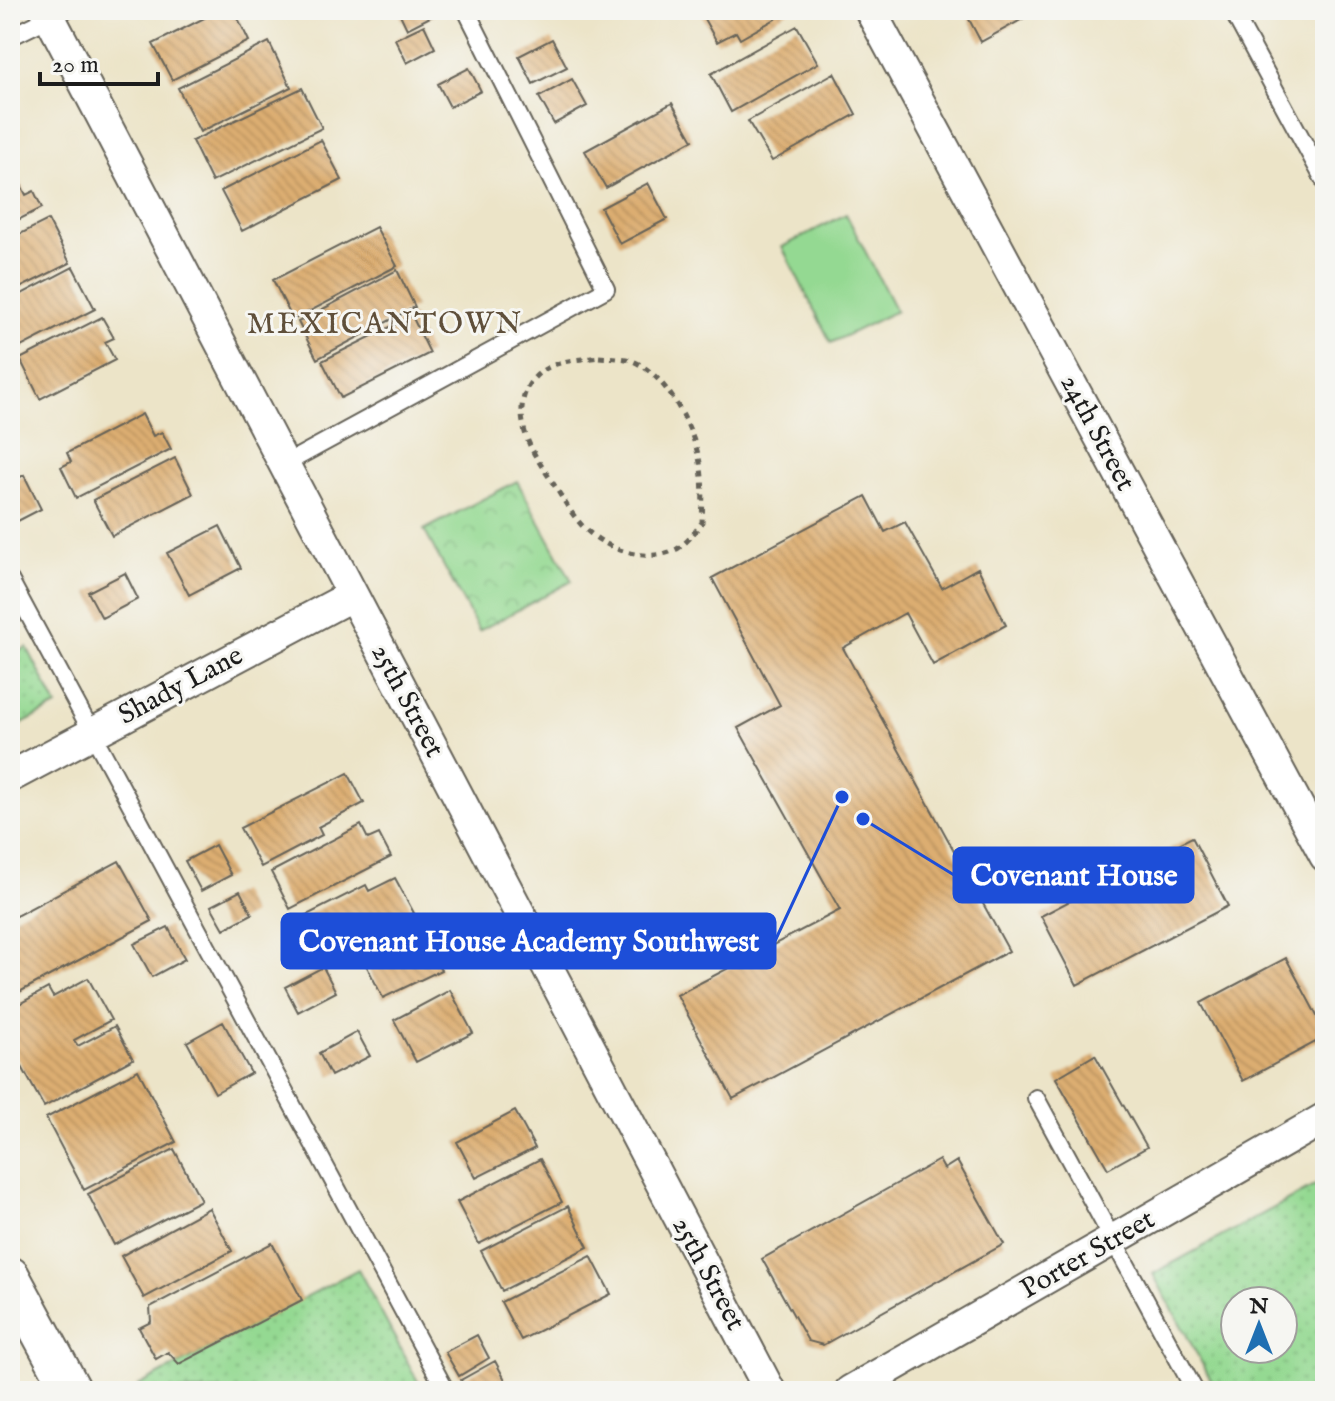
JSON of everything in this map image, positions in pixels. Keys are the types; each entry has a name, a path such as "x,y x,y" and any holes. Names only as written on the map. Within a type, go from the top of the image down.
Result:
{"street":[{"name":"24th Street","path":"870,10 1325,856"},
{"name":"25th Street","path":"53,13 351,596 770,1391"},
{"name":"Shady Lane","path":"10,777 351,596"},
{"name":"Porter Street","path":"850,1391 1325,1118"},
{"path":"10,1276 72,1391"}],"lane":[{"path":"283,465 606,289 466,10"},
{"path":"1232,10 1325,182"},
{"path":"10,37 53,13"},
{"path":"10,580 446,1391"},
{"path":"1036,1098 1195,1391"}],"path":[{"path":"599,357 627,359 646,368 665,384 697,452 702,476 702,522 678,549 658,555 639,556 613,547 589,532 563,499 535,456 523,426 526,389 536,376 555,364 599,357"}],"green space":[{"path":"846,214 896,311 831,343 782,247"},
{"path":"517,481 572,581 479,631 424,530"},
{"path":"27,647 57,706 10,730 10,656"},
{"path":"1325,1180 1325,1391 1217,1391 1153,1274"},
{"path":"358,1269 423,1391 141,1391 138,1386"}],"building":[{"path":"220,10 234,10 249,41 172,80 153,44"},
{"path":"398,10 439,10 440,12 407,29"},
{"path":"699,10 791,10 740,39 736,32 717,42"},
{"path":"964,10 1024,10 1028,16 981,42"},
{"path":"424,25 435,48 407,63 395,39"},
{"path":"797,26 818,63 731,112 711,74"},
{"path":"552,39 567,67 533,84 519,56"},
{"path":"269,42 291,87 200,132 178,88"},
{"path":"469,68 481,91 450,107 438,84"},
{"path":"834,73 856,114 772,161 748,121"},
{"path":"572,79 587,106 554,124 539,97"},
{"path":"302,88 322,128 212,182 192,141"},
{"path":"672,103 693,140 606,188 585,151"},
{"path":"321,140 342,180 242,231 221,191"},
{"path":"16,175 26,195 34,191 42,208 10,224 10,178"},
{"path":"648,183 667,219 620,244 601,208"},
{"path":"48,220 70,263 10,293 10,239"},
{"path":"376,227 397,266 293,320 273,280"},
{"path":"73,267 95,309 17,349 10,336 10,300"},
{"path":"397,270 415,307 317,359 298,322"},
{"path":"412,316 430,353 341,398 322,361"},
{"path":"102,317 114,338 105,342 115,360 40,399 20,359"},
{"path":"142,414 153,436 162,432 171,449 76,498 61,467 71,462 67,453"},
{"path":"175,458 193,494 112,536 93,500"},
{"path":"24,475 41,509 10,525 10,483"},
{"path":"866,496 885,532 905,522 942,588 978,568 1006,625 933,665 905,613 843,648 1009,951 733,1099 677,995 840,910 738,728 780,705 712,578"},
{"path":"220,526 241,568 189,595 167,553"},
{"path":"125,573 138,599 102,618 88,592"},
{"path":"348,773 364,803 318,827 322,835 261,867 240,828"},
{"path":"361,825 368,839 379,834 391,857 290,909 271,872"},
{"path":"1192,837 1228,906 1077,985 1041,916"},
{"path":"215,845 231,875 201,891 185,861"},
{"path":"119,861 152,921 10,997 10,919"},
{"path":"395,878 414,913 309,967 287,925 366,885 369,891"},
{"path":"240,891 252,914 224,929 211,906"},
{"path":"168,927 185,959 152,977 134,944"},
{"path":"419,928 441,970 383,998 362,957"},
{"path":"1286,958 1325,1031 1325,1037 1243,1081 1201,1003"},
{"path":"323,967 336,992 298,1012 285,987"},
{"path":"88,978 111,1020 74,1040 78,1046 115,1026 133,1059 44,1107 10,1045 10,1009 48,988 53,997"},
{"path":"450,990 473,1033 416,1062 394,1020"},
{"path":"223,1022 251,1073 215,1093 187,1042"},
{"path":"357,1032 370,1056 331,1076 319,1053"},
{"path":"1095,1055 1147,1147 1108,1169 1056,1078"},
{"path":"138,1070 176,1142 84,1190 46,1118"},
{"path":"515,1111 535,1148 476,1178 457,1142"},
{"path":"174,1149 201,1200 114,1245 88,1194"},
{"path":"540,1159 562,1202 479,1244 457,1202"},
{"path":"939,1160 944,1169 957,1161 1004,1244 823,1345 808,1341 762,1259"},
{"path":"568,1206 588,1247 502,1291 481,1251"},
{"path":"209,1208 232,1251 144,1298 121,1256"},
{"path":"272,1243 302,1300 179,1364 168,1352 156,1359 139,1328 151,1322 150,1307"},
{"path":"591,1256 611,1294 521,1340 501,1302"},
{"path":"477,1335 489,1358 459,1376 445,1352"},
{"path":"495,1361 511,1391 466,1391 461,1380"}],"place":[{"name":"Covenant House Academy Southwest","path":"842,797"},
{"name":"Covenant House","path":"863,819"}],"district":[{"name":"MEXICANTOWN","path":"385,325"}]}
